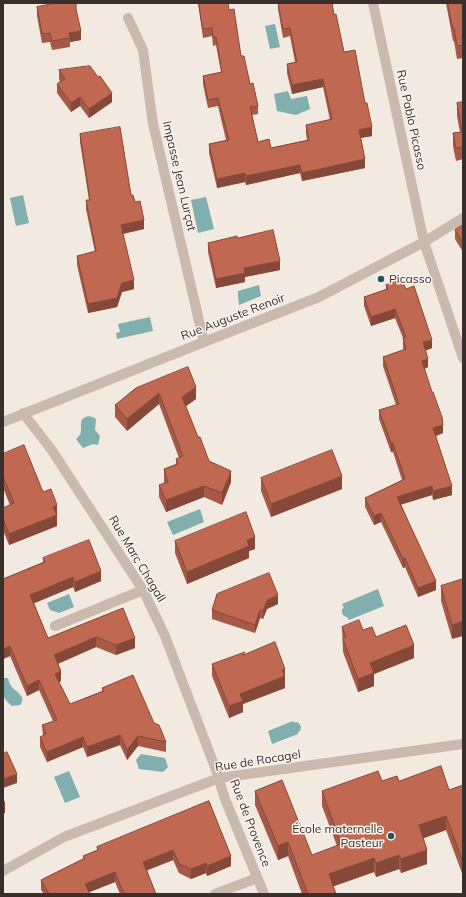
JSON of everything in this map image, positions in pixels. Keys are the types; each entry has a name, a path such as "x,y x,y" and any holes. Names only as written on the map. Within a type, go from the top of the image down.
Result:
{"street":[{"name":"Rue Pablo Picasso","path":"373,3 424,242 463,358"},
{"name":"Impasse Jean Lurçat","path":"128,18 143,50 153,124 204,342"},
{"name":"Rue Auguste Renoir","path":"3,422 319,297 424,242 463,218"},
{"name":"Rue Marc Chagall","path":"23,413 51,448 143,590 165,636 219,778"},
{"path":"55,626 143,590"},
{"name":"Rue de Rocagel","path":"3,871 64,837 219,778 463,744"},
{"name":"Rue de Provence","path":"219,778 264,894"},
{"name":"Rue de Provence","path":"215,894 257,878"}],"water":[{"path":"275,24 280,47 270,49 265,26"},
{"path":"288,91 291,99 307,96 310,109 296,115 277,111 274,94"},
{"path":"23,195 29,223 16,226 10,198"},
{"path":"206,197 214,229 198,233 191,200"},
{"path":"259,285 261,296 239,305 238,291"},
{"path":"150,317 153,331 117,339 116,333 120,332 118,324"},
{"path":"89,416 95,418 95,430 100,436 98,445 93,444 83,448 76,439 81,432 82,420"},
{"path":"200,509 204,522 173,535 167,522"},
{"path":"378,589 384,606 349,620 344,616 342,613 342,609 344,608 342,604"},
{"path":"69,594 74,607 59,613 50,610 47,603"},
{"path":"3,678 8,678 11,686 22,697 22,702 20,705 12,706 4,696"},
{"path":"293,721 294,723 299,723 301,727 298,734 272,744 268,731"},
{"path":"141,754 165,758 168,767 163,772 139,769 136,760"},
{"path":"69,771 80,797 65,803 54,777"}],"building":[{"path":"56,3 76,4 81,31 69,33 70,38 52,41 50,33 42,34 37,7"},
{"path":"199,3 228,3 229,10 234,9 241,56 244,56 250,84 253,83 258,106 250,107 258,142 269,139 271,148 309,140 306,125 332,119 323,79 292,85 287,64 297,62 290,28 283,29 278,3 332,3 334,15 336,14 344,52 355,50 365,103 367,103 372,127 359,130 365,159 302,173 300,165 246,176 245,173 217,179 209,144 229,140 218,98 208,100 203,76 222,72 216,37 213,37 212,28 203,29"},
{"path":"448,3 463,3 463,45 457,46"},
{"path":"90,66 98,77 100,76 112,93 89,109 80,97 71,103 57,84 65,79 59,70"},
{"path":"463,102 463,147 456,148 453,133 462,132 457,103"},
{"path":"120,127 131,195 133,195 135,202 140,201 144,220 121,225 134,280 122,283 117,298 88,304 77,256 96,251 86,200 90,200 80,134"},
{"path":"463,225 463,243 455,230"},
{"path":"273,230 280,261 244,268 245,273 216,279 208,243"},
{"path":"402,280 406,289 414,286 432,340 423,342 428,359 422,361 442,417 443,425 433,428 452,486 433,491 432,486 397,497 436,581 418,588 405,558 403,559 381,513 374,516 365,498 405,479 393,443 391,443 379,410 399,404 383,357 406,349 403,338 406,337 395,309 371,317 364,297 388,289 386,285"},
{"path":"188,367 196,387 182,397 198,437 200,437 209,461 231,471 222,493 204,486 166,500 159,485 168,482 164,469 178,464 176,459 183,456 159,393 127,419 115,405 136,388"},
{"path":"24,445 43,492 51,489 57,505 53,507 57,515 9,534 3,519 3,508 14,503 3,477 3,454"},
{"path":"332,450 342,476 271,504 261,478"},
{"path":"246,512 255,537 247,540 249,546 187,572 175,541"},
{"path":"89,540 101,571 75,582 73,577 30,595 48,638 123,608 135,638 116,645 96,637 54,655 61,671 55,674 70,704 104,691 102,688 133,675 154,723 159,725 166,742 138,736 127,750 120,735 87,747 83,737 47,752 40,737 46,734 42,725 57,720 39,680 27,686 10,646 3,649 3,579 45,562 43,558"},
{"path":"269,573 278,595 267,600 263,611 260,610 255,625 212,610 217,594"},
{"path":"463,579 463,621 452,625 441,586"},
{"path":"359,620 363,630 372,627 376,637 406,625 414,645 370,663 374,673 358,679 343,639 346,637 342,627"},
{"path":"275,642 285,669 282,670 285,676 240,694 243,701 229,706 212,664 245,652 243,655"},
{"path":"7,752 17,774 3,779 3,754"},
{"path":"441,766 449,790 463,785 463,862 446,816 419,825 427,850 401,859 399,855 376,863 374,858 329,874 336,894 308,894 288,842 278,846 255,791 282,780 312,855 341,844 322,791 378,771 382,781 397,776 399,781"},
{"path":"209,801 231,856 207,866 206,863 191,869 179,864 173,850 143,862 156,894 124,894 115,872 85,884 90,894 49,894 41,880 85,858 83,856 98,850 97,847"}],"place":[{"name":"Picasso","path":"381,279"},
{"name":"École maternelle Pasteur","path":"391,836"}]}
